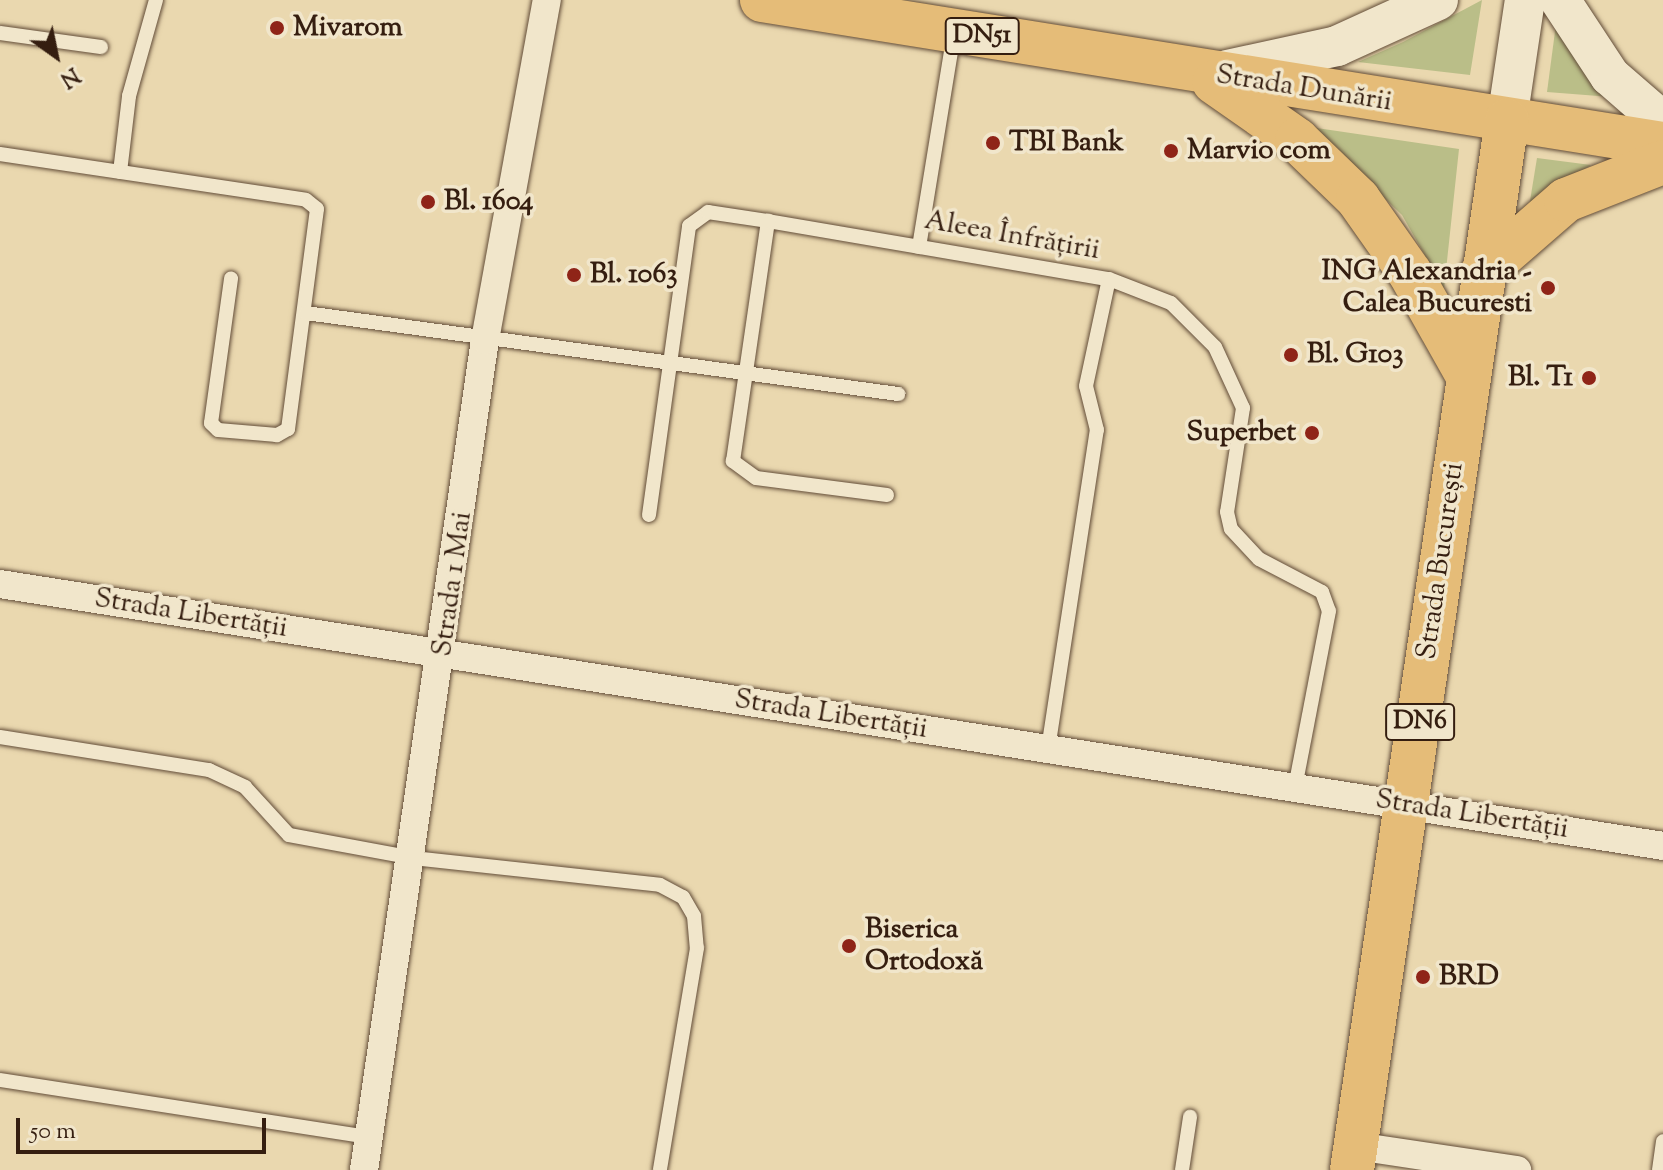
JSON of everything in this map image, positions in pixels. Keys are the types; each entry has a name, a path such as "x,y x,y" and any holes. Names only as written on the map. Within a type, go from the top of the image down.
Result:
{"main road":[{"name":"DN51","path":"762,0 1202,74 1297,140 1358,199 1410,273 1467,374"},
{"name":"Strada Dunării","path":"1202,74 1663,144"},
{"name":"Strada București","path":"1354,1158 1408,806 1467,374 1507,120"},
{"path":"1482,273 1566,200 1663,162"}],"street":[{"name":"Strada 1 Mai","path":"364,1170 444,653 485,340 547,0"},
{"name":"Strada Dunării","path":"1202,74 1337,46 1438,0"},
{"name":"Strada București","path":"1507,120 1525,0"},
{"path":"1560,0 1610,76 1663,122"},
{"name":"Strada Libertății","path":"0,584 1663,846"},
{"path":"1354,1158 1517,1170"}],"lane":[{"path":"120,172 129,96 156,0"},
{"path":"919,247 954,32"},
{"path":"0,33 101,47"},
{"path":"0,154 306,200 320,223 288,429 259,436 218,430 212,415 231,278"},
{"name":"Aleea Înfrățirii","path":"649,515 695,214 768,221 1109,279 1086,386 1097,430 1048,749"},
{"path":"768,221 733,461 740,473 887,495"},
{"path":"1109,279 1171,303 1215,347 1243,408 1227,512 1231,529 1243,547 1306,579 1325,601 1328,628 1295,788"},
{"path":"306,313 485,340 898,394"},
{"path":"0,737 209,770 245,787 289,835 413,858 660,885 683,897 697,948 660,1170"},
{"path":"0,1080 369,1137"},
{"path":"1182,1170 1190,1117"},
{"path":"1659,1170 1663,1141"}],"green space":[{"path":"1482,0 1470,75 1358,62 1403,42"},
{"path":"1556,24 1624,98 1547,92"},
{"path":"1310,127 1459,149 1444,289 1402,215"},
{"path":"1537,158 1591,165 1529,207"}],"place":[{"name":"Mivarom","path":"277,28"},
{"name":"TBI Bank","path":"993,143"},
{"name":"Marvio com","path":"1171,151"},
{"name":"Bl. 1604","path":"428,202"},
{"name":"Bl. 1063","path":"574,275"},
{"name":"ING Alexandria - Calea Bucuresti","path":"1548,288"},
{"name":"Bl. G103","path":"1291,355"},
{"name":"Bl. T1","path":"1589,378"},
{"name":"Superbet","path":"1312,433"},
{"name":"Biserica Ortodoxă","path":"849,946"},
{"name":"BRD","path":"1423,977"}]}
